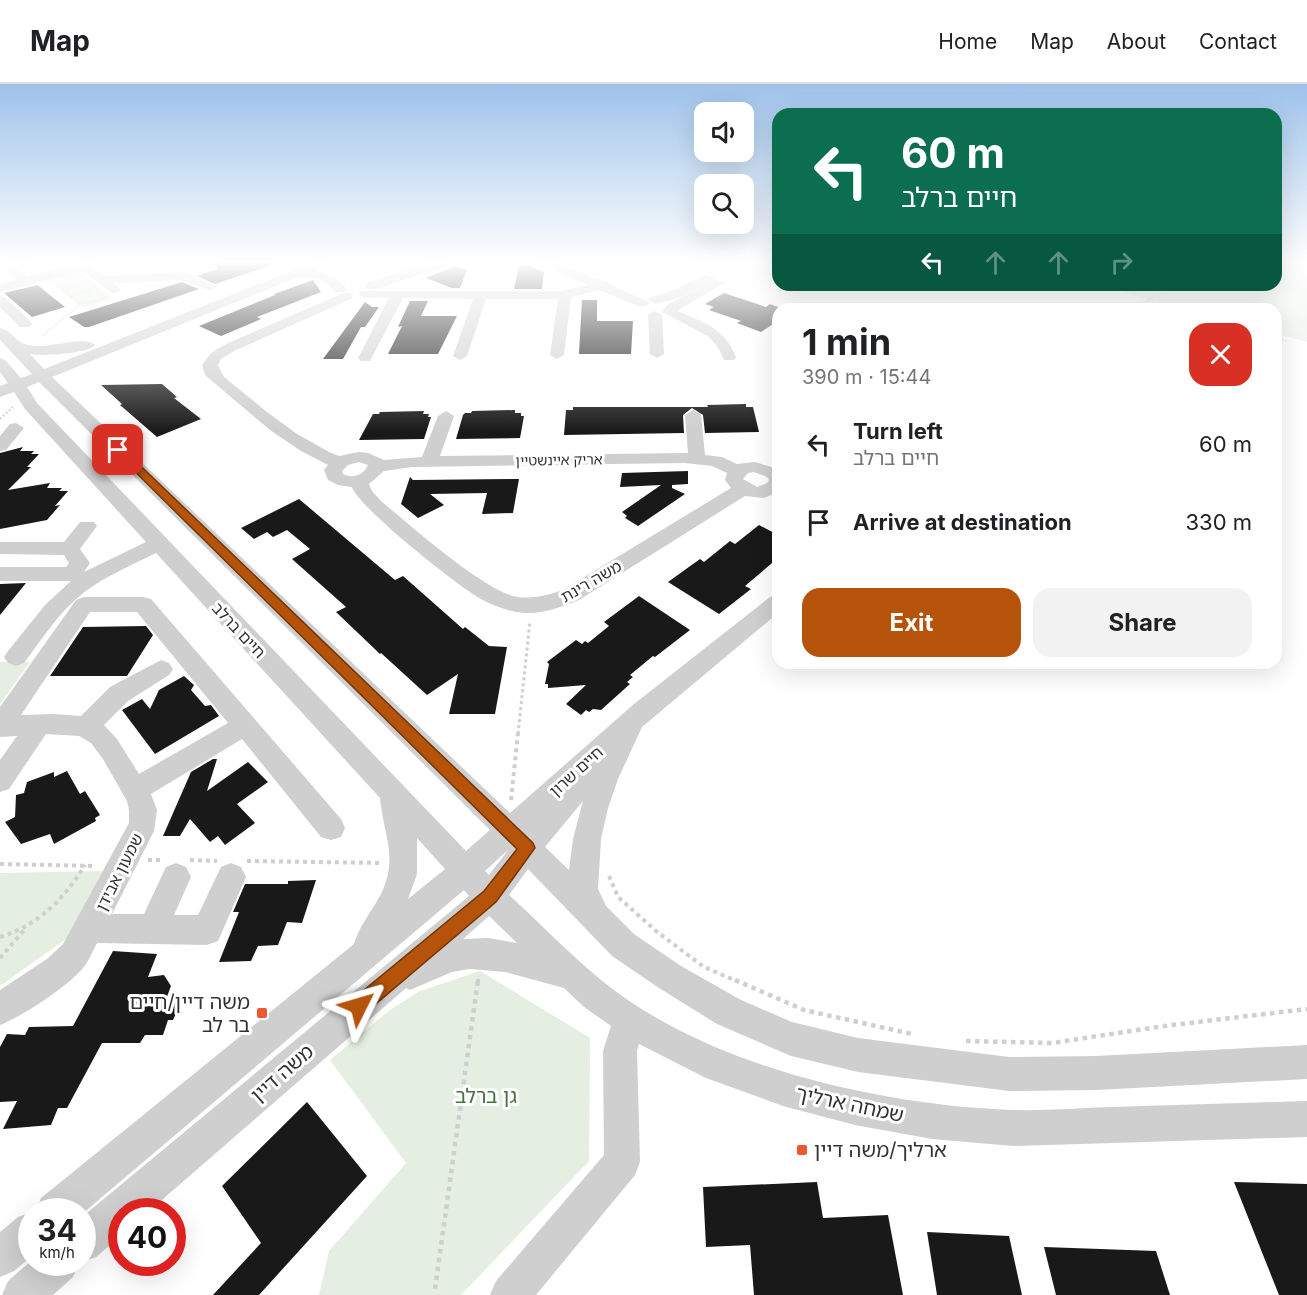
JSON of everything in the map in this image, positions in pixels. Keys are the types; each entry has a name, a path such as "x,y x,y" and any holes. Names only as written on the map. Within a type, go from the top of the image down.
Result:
{"street":[{"path":"20,319 26,324"},
{"path":"43,375 88,345 158,319"},
{"path":"9,389 175,319"},
{"path":"289,319 231,346 216,356 210,365 213,375 295,441 340,463"},
{"path":"365,358 385,319"},
{"path":"460,357 473,319"},
{"path":"557,355 562,319"},
{"path":"657,354 659,319"},
{"path":"682,319 713,333 723,343 729,357"},
{"path":"0,332 623,945 670,977 729,1012 792,1039 858,1055 1009,1074 1096,1073 1307,1062"},
{"path":"16,348 40,351 88,345"},
{"name":"חיים ברלב","path":"9,389 159,544 391,794 466,870"},
{"path":"693,415 697,458"},
{"path":"429,462 446,416"},
{"path":"0,446 16,428"},
{"path":"362,457 374,460 378,466 371,476 358,481 345,482 335,478 333,470 340,463 362,457"},
{"name":"אריק איינשטיין","path":"378,466 429,462 697,458 721,462 763,485"},
{"name":"משה רינת","path":"358,481 363,493 374,505 479,590 506,603 532,606 548,604 571,595 763,485"},
{"path":"70,549 87,526"},
{"path":"16,657 57,605 76,588 103,571 159,544"},
{"path":"0,548 70,549"},
{"path":"0,574 72,574 80,564 70,549"},
{"path":"0,727 84,605 143,604 331,828"},
{"name":"חיים שרון","path":"518,840 636,720 772,607"},
{"path":"0,727 66,724 86,727 119,694 161,669"},
{"path":"623,945 587,906 584,863 598,796 636,720"},
{"path":"135,790 245,725"},
{"path":"0,781 38,726"},
{"name":"שמעון אבידן","path":"0,1009 69,960 90,928 124,863 144,818 142,804 135,790 103,738 86,727"},
{"path":"355,963 385,916 399,886 404,863 403,830 391,794"},
{"path":"72,1198 466,870 518,840"},
{"name":"משה דיין","path":"96,1231 490,897 518,840"},
{"path":"153,929 177,866"},
{"path":"90,928 207,930 230,866"},
{"name":"שמחה ארליך","path":"466,870 490,897 595,996 651,1032 718,1066 783,1089 855,1107 932,1121 1013,1128 1307,1119"},
{"path":"376,992 429,963 483,951 572,975"},
{"path":"510,1295 622,1162 620,1051 630,1019"},
{"path":"0,1257 18,1242"},
{"path":"22,1295 44,1276"}],"path":[{"path":"42,336 63,319"},
{"path":"1282,340 1287,341"},
{"path":"0,419 9,389"},
{"path":"518,840 532,606"},
{"path":"0,864 124,863 230,866 404,863"},
{"path":"0,937 28,925 54,907 67,894 85,865"},
{"path":"0,958 28,925"},
{"path":"435,1289 480,971"}],"green space":[{"path":"1282,319 1307,319 1307,342 1282,335"},
{"path":"0,662 30,662 0,704"},
{"path":"103,871 66,939 0,986 0,873"},
{"name":"גן ברלב","path":"480,971 590,1038 589,1161 461,1295 319,1295 329,1251 406,1163 330,1060 390,1010 420,991"}],"building":[{"path":"71,319 114,319 89,327 84,327"},
{"path":"217,319 261,319 221,336 199,326"},
{"path":"353,319 371,319 365,327 361,327 343,359 323,359"},
{"path":"402,319 456,319 438,354 388,354 402,326 398,327"},
{"path":"581,319 633,321 631,354 579,354"},
{"path":"734,319 772,319 772,325 761,332 737,323 741,321"},
{"path":"162,384 177,397 174,398 201,419 157,437 101,385"},
{"path":"746,404 746,407 753,407 759,432 705,433 703,415 692,408 683,415 684,433 564,435 566,410 573,410 573,407 708,407 707,405"},
{"path":"515,410 515,413 521,413 521,416 524,416 520,438 456,439 465,413"},
{"path":"424,411 423,414 429,414 428,417 431,417 424,439 359,440 373,414"},
{"path":"23,447 20,451 34,451 31,454 39,454 27,467 31,467 8,490 50,483 47,488 62,488 59,491 68,491 47,520 0,529 0,453"},
{"path":"688,471 688,484 672,485 672,488 685,494 638,526 625,518 627,516 622,512 661,485 620,487 622,473"},
{"path":"410,477 413,480 519,479 513,513 482,514 487,493 430,494 444,505 418,518 401,504"},
{"path":"299,499 395,580 403,576 463,629 465,627 489,646 507,647 495,714 449,714 458,674 427,695 336,612 346,607 292,559 310,549 287,530 273,537 267,532 254,539 241,528"},
{"path":"759,525 772,532 772,563 745,586 751,589 719,614 668,582 700,559 704,562 730,541 735,544"},
{"path":"26,583 0,615 0,584"},
{"path":"639,596 690,630 630,675 633,677 627,682 630,684 601,710 593,709 589,712 586,710 581,715 566,704 586,685 548,688 548,684 545,684 549,664 547,662 576,640 582,644 585,641 588,643 609,626 604,622"},
{"path":"146,626 153,635 127,676 50,676 83,627"},
{"path":"184,676 194,685 191,690 205,706 211,705 219,716 155,754 122,710 142,699 150,709 159,690"},
{"path":"217,759 207,791 248,762 268,782 237,804 255,823 225,845 218,836 210,842 190,819 180,836 163,836 191,772"},
{"path":"67,771 80,794 85,791 100,815 95,818 96,821 54,844 50,834 21,844 5,822 15,817 16,795 24,793 27,782 54,772 54,777"},
{"path":"316,880 302,923 287,922 278,945 258,946 251,961 219,962 239,912 233,912 245,884 288,884 288,881"},
{"path":"113,951 157,954 148,977 164,975 171,986 165,1002 182,1001 173,1020 168,1020 163,1035 145,1035 140,1043 102,1043 67,1108 58,1108 51,1125 3,1129 17,1101 0,1102 0,1047 7,1034 25,1035 29,1027 73,1026"},
{"path":"307,1102 367,1176 259,1295 213,1295 261,1243 222,1186"},
{"path":"817,1182 823,1218 888,1215 903,1295 754,1295 750,1245 706,1247 703,1187"},
{"path":"1234,1182 1307,1184 1307,1295 1279,1295"},
{"path":"927,1232 1009,1236 1022,1295 937,1295"},
{"path":"1044,1247 1156,1251 1170,1295 1056,1295"}],"place":[{"name":"משה דיין/חיים בר לב","path":"262,1013"},
{"name":"ארליך/משה דיין","path":"802,1150"}],"route":[{"path":"118,450 527,848 490,897 359,1006"}]}
